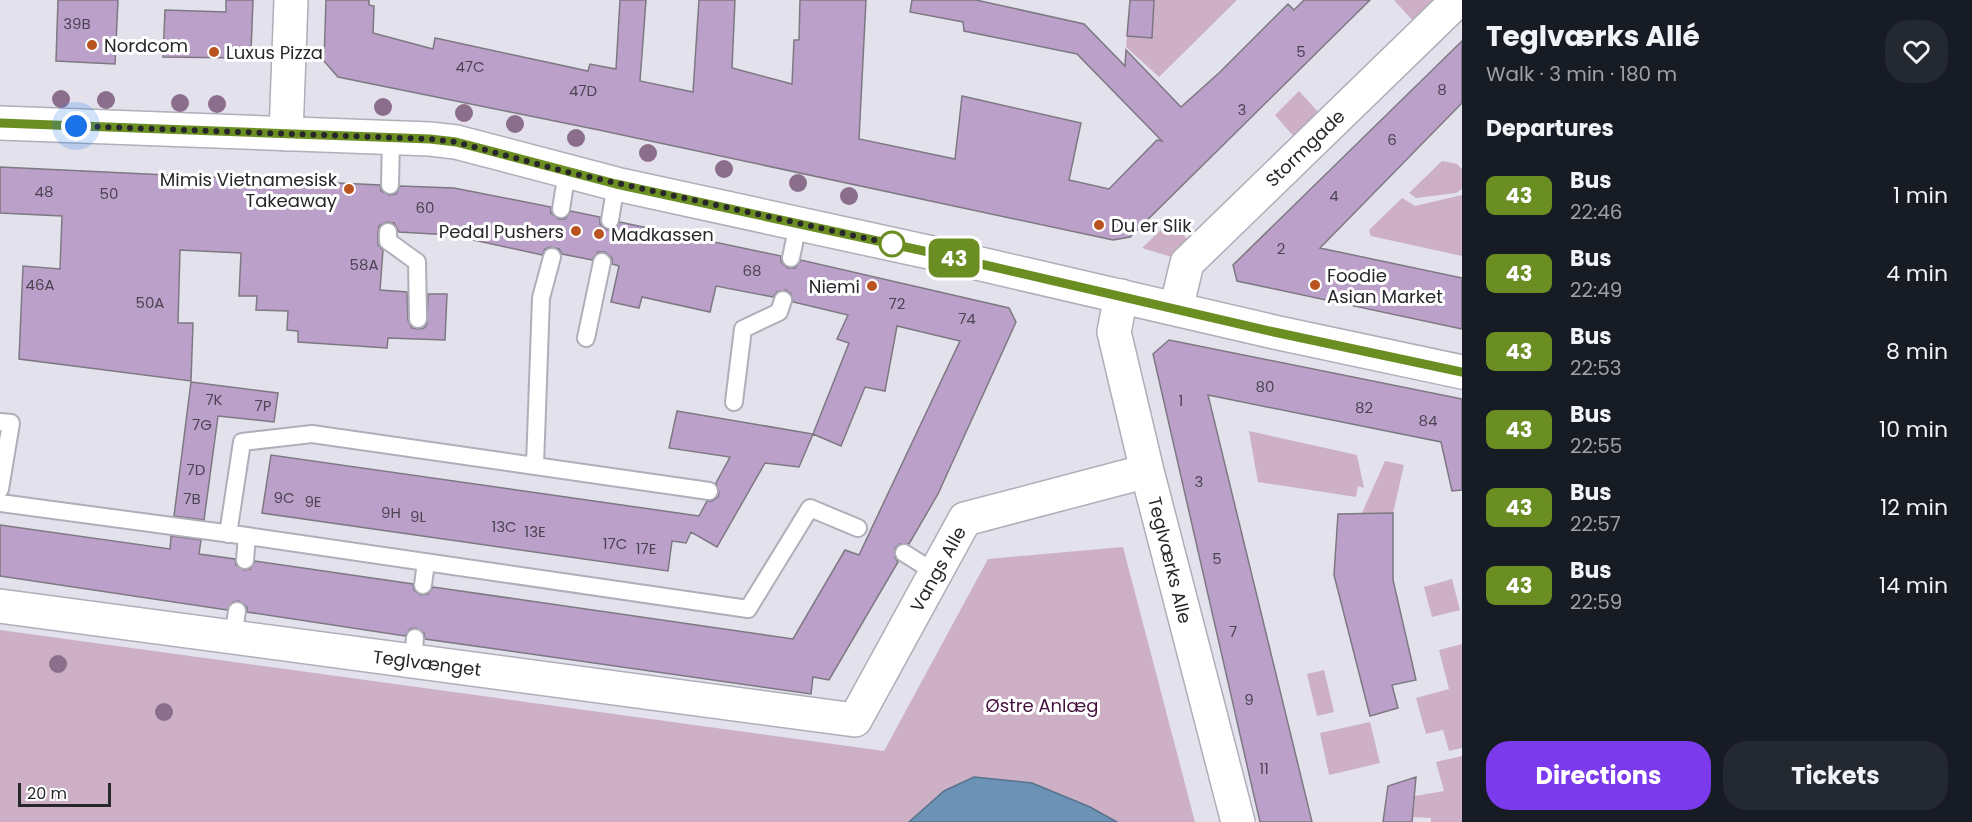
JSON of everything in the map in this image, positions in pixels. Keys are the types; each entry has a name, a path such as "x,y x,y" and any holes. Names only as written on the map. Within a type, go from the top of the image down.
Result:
{"street":[{"path":"286,134 291,0"},
{"name":"Stormgade","path":"1176,309 1187,263 1458,0"},
{"path":"0,123 456,142 616,184 1462,372"},
{"name":"Teglværks Alle","path":"1121,296 1114,332 1147,471 1238,822"},
{"name":"Vangs Alle","path":"855,720 965,519 1147,471"},
{"name":"Teglvænget","path":"0,606 235,624 414,649 855,720"}],"lane":[{"path":"390,185 391,138"},
{"path":"561,209 567,172"},
{"path":"610,220 616,184"},
{"path":"791,258 798,224"},
{"path":"388,232 388,241 417,262 418,319"},
{"path":"535,465 541,298 552,257"},
{"path":"586,338 602,262"},
{"path":"734,402 743,329 779,312 783,300"},
{"path":"0,422 11,423 0,489"},
{"path":"228,534 242,442 312,434 709,491"},
{"path":"0,503 247,536 748,609 810,508 858,528"},
{"path":"244,560 247,536"},
{"path":"904,553 941,565"},
{"path":"423,585 426,562"}],"green space":[{"path":"1154,0 1237,0 1159,77 1126,47 1127,36 1152,38"},
{"path":"1394,0 1435,0 1414,22"},
{"path":"1299,91 1321,115 1295,138 1275,115"},
{"path":"1442,161 1457,164 1462,169 1462,189 1456,193 1416,198 1409,193"},
{"path":"1462,195 1462,256 1371,236 1369,230 1402,198 1415,206"},
{"path":"1170,221 1191,243 1175,258 1142,248"},
{"path":"1249,431 1357,455 1364,488 1358,486 1356,497 1258,482"},
{"path":"1385,461 1404,465 1393,513 1362,513"},
{"name":"Østre Anlæg","path":"1123,547 1195,822 0,822 0,630 884,751 988,559"},
{"path":"1452,579 1460,610 1432,617 1424,587"},
{"path":"1462,644 1462,748 1449,751 1443,730 1426,734 1416,698 1449,689 1439,650"},
{"path":"1324,670 1334,712 1317,716 1307,674"},
{"path":"1370,722 1380,763 1329,775 1320,733"},
{"path":"1462,756 1462,822 1431,822 1431,818 1413,817 1415,796 1444,791 1436,762"}],"water":[{"path":"974,777 1032,783 1090,807 1117,822 909,822 944,791"}],"building":[{"path":"58,0 118,0 115,64 56,61"},
{"path":"226,0 253,0 251,51 244,58 163,57 165,10 226,12"},
{"path":"326,0 369,0 369,5 374,6 373,33 433,49 435,38 588,71 590,64 616,69 620,0 646,0 640,81 693,92 699,0 735,0 732,68 792,84 794,40 799,40 800,0 866,0 859,139 955,159 962,96 1081,123 1069,180 1109,189 1157,140 1162,141 1077,54 964,31 963,22 910,12 912,0 976,0 1084,24 1125,66 1126,50 1181,107 1220,72 1288,4 1294,10 1304,0 1370,0 1130,237 1113,240 599,130 338,77 324,61"},
{"path":"1130,0 1154,0 1152,38 1127,36"},
{"path":"1462,41 1462,103 1320,248 1462,278 1462,329 1237,281 1233,265"},
{"path":"0,167 380,185 381,191 389,195 396,194 400,186 454,188 551,207 551,213 559,219 565,219 571,211 600,217 600,224 608,230 614,230 620,222 781,256 781,262 788,268 795,268 801,260 1009,308 1016,322 938,494 909,544 900,544 895,548 895,557 898,562 829,680 813,677 811,694 425,639 424,633 416,628 410,629 405,636 247,612 247,607 239,601 233,602 227,610 0,576 0,525 170,549 171,536 201,540 199,554 235,559 236,565 244,570 250,569 255,561 413,584 414,590 421,595 428,594 433,587 793,639 845,550 859,555 960,341 897,326 885,391 865,387 841,446 813,434 849,343 837,339 848,315 793,302 791,294 786,290 777,292 773,297 716,286 710,312 642,297 639,308 611,302 619,266 612,264 612,258 605,252 598,252 592,260 562,254 559,249 550,247 545,249 542,255 451,235 399,232 394,223 387,222 379,226 378,232 378,245 383,250 380,290 407,292 408,320 412,328 418,329 424,328 427,324 428,294 447,294 445,340 388,338 387,348 298,342 298,331 287,330 288,311 256,310 257,296 239,296 241,253 180,250 178,323 193,323 191,381 19,359 23,266 60,269 62,216 0,213"},
{"path":"1169,340 1462,399 1462,490 1452,491 1441,442 1208,395 1312,822 1260,822 1153,354"},
{"path":"191,382 278,393 274,422 218,416 204,520 174,516"},
{"path":"677,411 813,434 799,467 765,463 717,547 691,532 686,543 672,541 668,571 262,513 271,455 699,516 707,501 718,497 716,483 730,457 669,448"},
{"path":"1393,513 1393,580 1416,680 1392,685 1398,708 1370,716 1334,575 1338,514"},
{"path":"1416,777 1412,822 1383,822 1388,786"}],"bus line":[{"name":"43","path":"0,123 430,139 456,142 616,184 1462,372"}],"place":[{"name":"Nordcom","path":"92,45"},
{"name":"Luxus Pizza","path":"214,52"},
{"name":"Mimis Vietnamesisk Takeaway","path":"349,189"},
{"name":"Du er Slik","path":"1099,225"},
{"name":"Pedal Pushers","path":"576,231"},
{"name":"Madkassen","path":"599,234"},
{"name":"Foodie Asian Market","path":"1315,285"},
{"name":"Niemi","path":"872,286"}],"route":[{"path":"76,126 430,139 456,142 567,172 901,246 892,244"}]}
